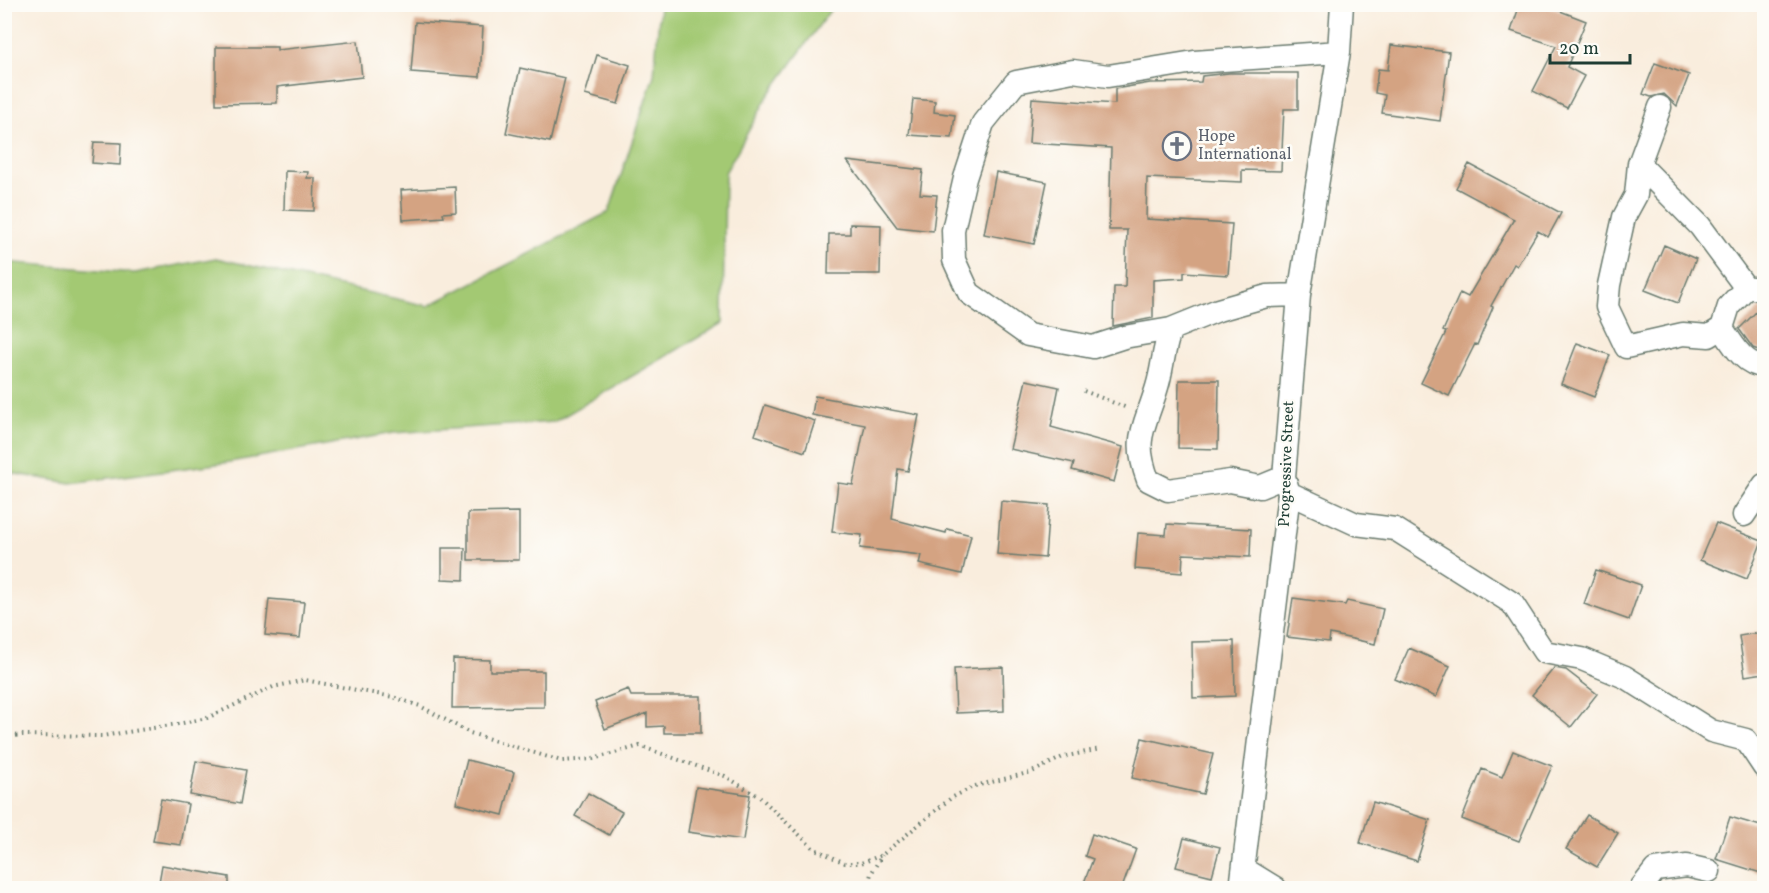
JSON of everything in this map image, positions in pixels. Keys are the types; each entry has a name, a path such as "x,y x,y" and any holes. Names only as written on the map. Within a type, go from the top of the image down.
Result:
{"street":[{"name":"Progressive Street","path":"1242,879 1287,485 1299,296 1339,52 1342,4"},
{"path":"1299,296 1267,296 1218,310 1171,329 1124,337 1093,347 1028,335 969,293 954,260 953,230 965,178 983,123 1016,82 1073,71 1108,76 1194,62 1339,52"},
{"path":"1639,164 1700,226 1755,288 1729,306 1722,328 1709,336 1683,334 1626,347 1607,307 1609,285 1624,217 1636,195 1639,164 1660,107"},
{"path":"1722,328 1738,352 1757,366 1764,366"},
{"path":"1171,329 1163,349 1158,387 1140,437 1140,459 1148,480 1168,490 1230,481 1260,487 1287,485 1356,524 1395,529 1512,603 1544,652 1582,659 1625,677 1711,731 1746,740 1764,767"},
{"path":"1744,515 1764,485"},
{"path":"1641,888 1655,870 1687,866 1709,871"},
{"path":"1242,879 1275,888"}],"path":[{"path":"1084,391 1127,408 1148,411"},
{"path":"4,737 23,735 102,736 178,724 207,718 273,687 305,680 393,698 420,706 470,734 561,761 593,759 640,746 725,776 760,798 813,848 845,863 861,863 882,855 951,798 975,786 1032,772 1063,757 1100,748"},
{"path":"867,888 871,874 882,855"}],"green space":[{"path":"660,5 834,5 768,96 725,173 723,323 554,422 393,433 224,463 70,483 5,472 5,262 135,273 216,258 428,306 609,212 654,75"}],"building":[{"path":"1520,4 1542,4 1586,21 1567,67 1584,76 1567,108 1533,91 1556,46 1511,31"},
{"path":"415,22 483,27 480,77 411,72"},
{"path":"358,41 362,77 277,87 277,103 216,104 216,47 277,47 277,50"},
{"path":"1391,45 1449,52 1440,121 1382,113 1385,95 1375,93 1378,69 1388,70"},
{"path":"597,55 630,65 618,104 585,95"},
{"path":"1655,63 1689,75 1677,106 1664,94 1651,97 1643,94"},
{"path":"520,68 565,78 550,142 506,133"},
{"path":"1229,73 1298,73 1298,109 1284,109 1281,171 1242,170 1242,182 1147,178 1146,219 1232,224 1228,275 1184,272 1184,278 1153,280 1153,318 1113,326 1114,287 1125,287 1127,230 1109,230 1111,148 1029,143 1032,98 1115,104 1115,89 1150,83 1201,82 1202,76"},
{"path":"913,99 935,101 934,112 955,115 952,138 909,135"},
{"path":"94,142 121,143 120,165 92,163"},
{"path":"847,161 923,170 920,194 937,195 933,231 897,227"},
{"path":"1469,164 1561,213 1548,237 1538,231 1517,266 1514,264 1491,306 1493,307 1477,345 1475,344 1449,396 1421,383 1446,332 1443,331 1460,293 1468,297 1514,219 1456,188"},
{"path":"285,171 308,172 307,178 315,178 314,211 284,210"},
{"path":"996,172 1047,182 1034,244 984,234"},
{"path":"455,187 456,212 443,213 444,217 403,220 401,190"},
{"path":"850,224 881,225 880,274 828,274 829,234 850,234"},
{"path":"1664,245 1696,259 1678,303 1645,290"},
{"path":"1764,304 1764,352 1753,348 1739,329"},
{"path":"1577,343 1610,355 1594,397 1561,384"},
{"path":"1026,380 1059,387 1051,427 1123,447 1114,482 1072,470 1074,463 1010,449"},
{"path":"1179,380 1219,380 1218,449 1178,448"},
{"path":"815,396 919,415 908,471 898,469 892,519 946,533 947,529 971,535 962,574 919,564 921,555 860,548 862,535 832,532 838,483 853,485 865,425 812,415"},
{"path":"765,405 815,421 805,452 755,435"},
{"path":"1001,501 1049,505 1045,558 997,554"},
{"path":"519,512 519,560 468,560 468,513"},
{"path":"1716,523 1762,541 1747,579 1700,560"},
{"path":"1167,524 1251,529 1250,557 1183,554 1182,573 1135,569 1138,533 1166,535"},
{"path":"442,548 465,548 464,580 442,579"},
{"path":"1596,570 1641,585 1629,620 1584,604"},
{"path":"1293,598 1345,605 1347,601 1383,609 1375,644 1330,634 1329,642 1287,637"},
{"path":"269,599 304,602 300,638 265,635"},
{"path":"1764,632 1764,673 1745,676 1739,636"},
{"path":"1234,641 1235,696 1193,698 1192,642"},
{"path":"1409,648 1450,666 1436,697 1395,679"},
{"path":"453,659 490,660 490,671 544,671 544,707 452,708"},
{"path":"1003,667 1004,711 956,713 954,669"},
{"path":"1554,668 1566,670 1597,694 1571,727 1532,695"},
{"path":"628,689 631,696 701,696 701,733 664,733 664,726 647,727 647,713 605,729 595,702"},
{"path":"1142,738 1213,754 1203,794 1132,778"},
{"path":"1513,751 1552,766 1519,841 1462,819 1482,769 1502,777"},
{"path":"467,760 514,772 503,815 456,803"},
{"path":"196,761 246,770 240,804 190,795"},
{"path":"696,787 750,795 743,840 688,832"},
{"path":"588,793 622,812 609,835 575,816"},
{"path":"161,799 188,804 181,845 153,841"},
{"path":"1373,802 1430,820 1417,861 1360,843"},
{"path":"1587,815 1618,833 1597,867 1566,849"},
{"path":"1730,817 1764,827 1764,874 1716,859"},
{"path":"1092,834 1136,849 1122,888 1082,888 1093,859 1085,856"},
{"path":"1184,838 1220,847 1212,876 1176,867"},
{"path":"162,865 229,877 229,888 158,888"}],"place":[{"name":"Hope International","path":"1177,146"}]}
